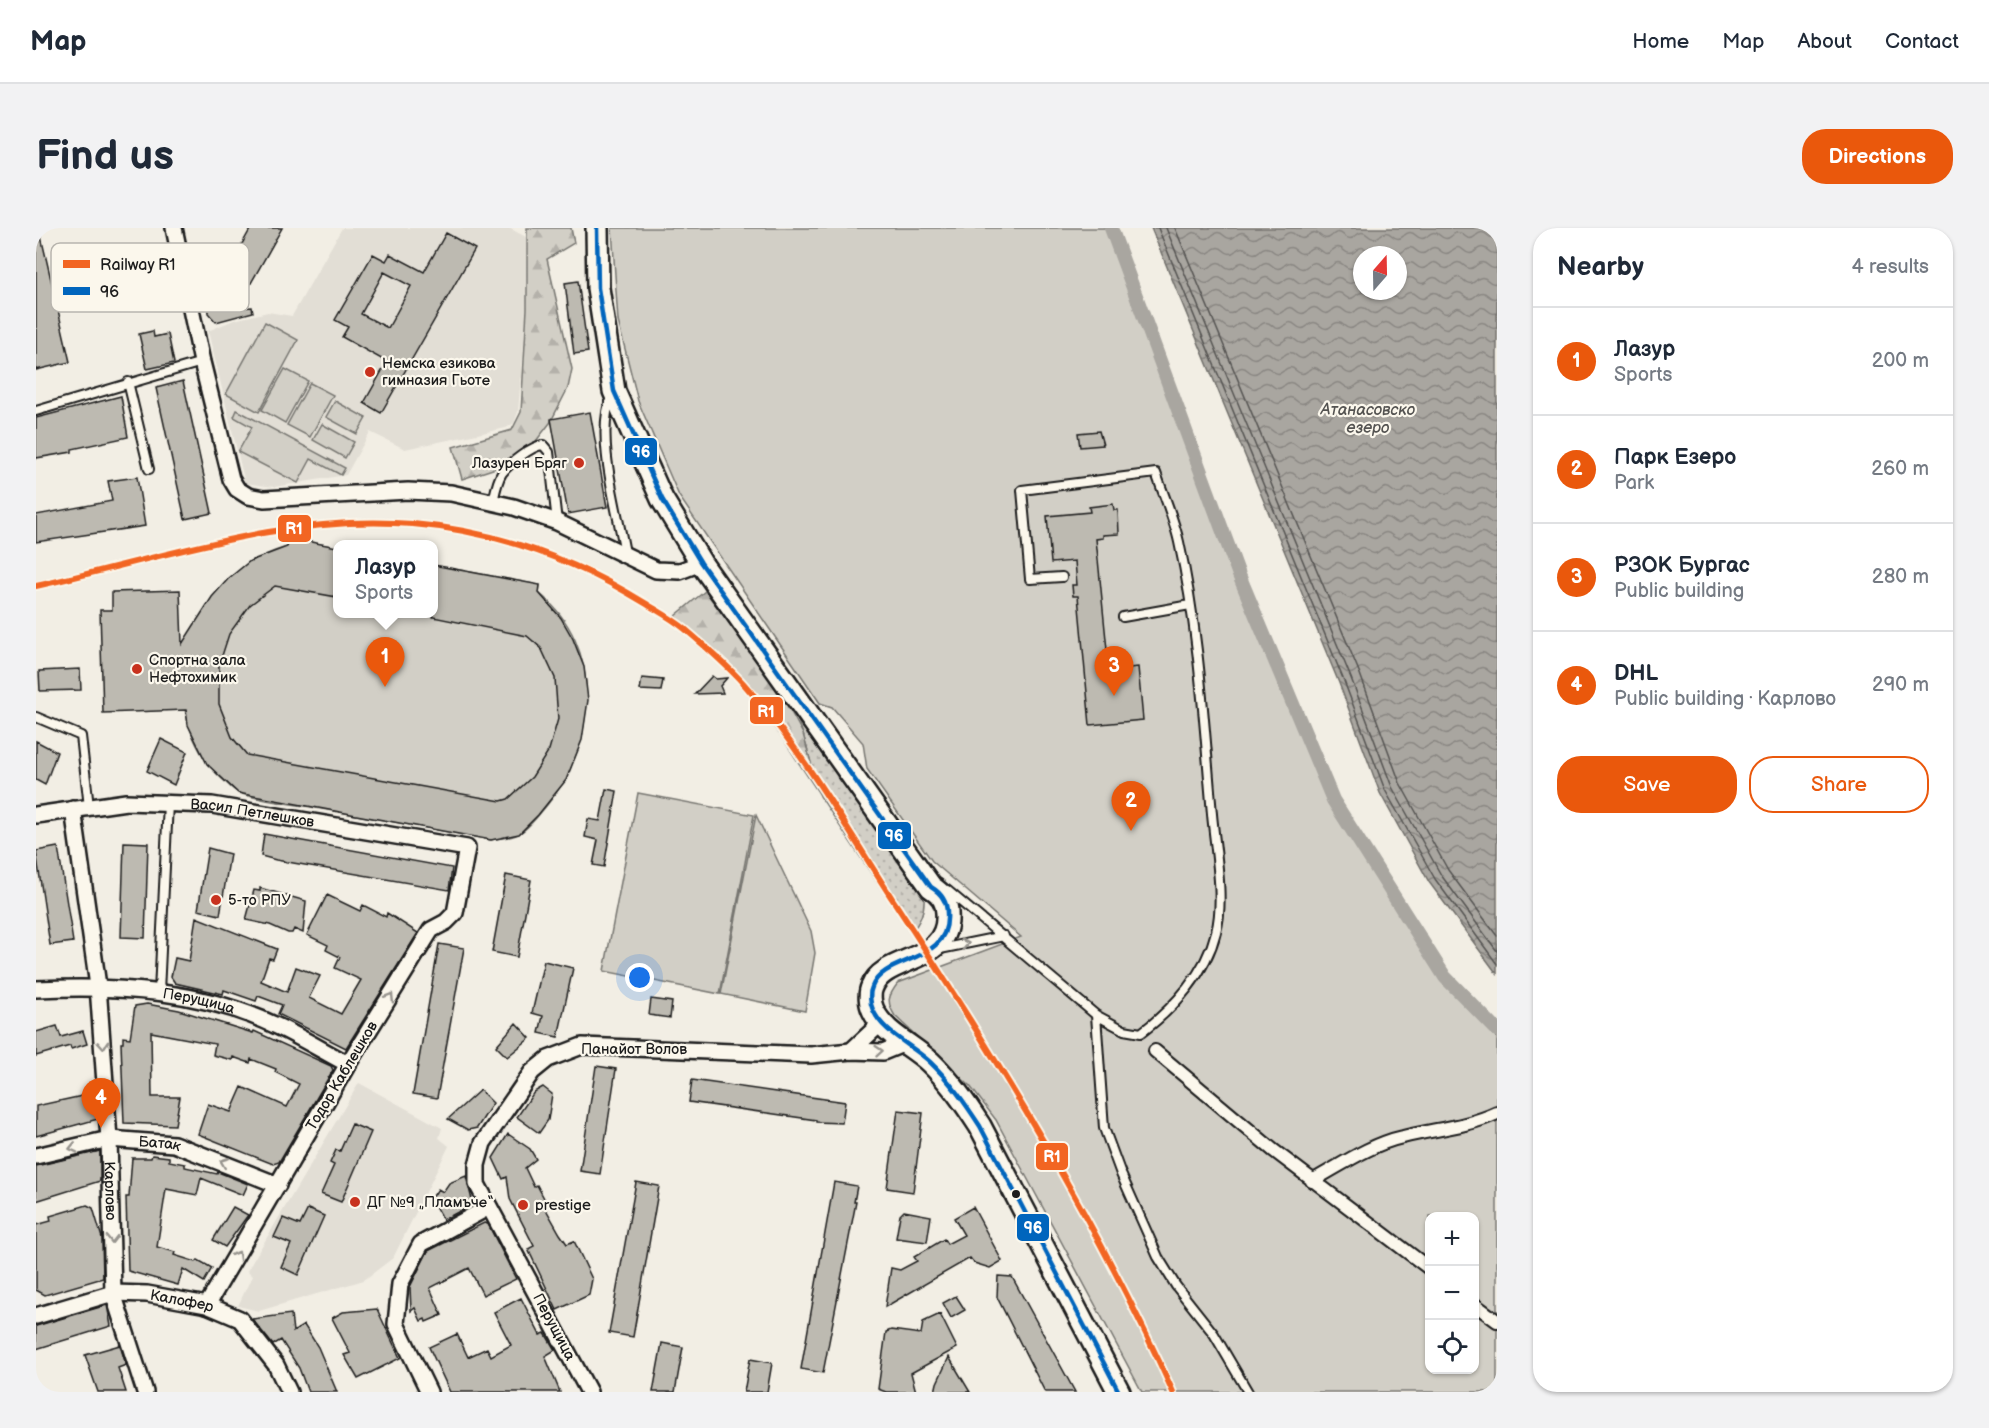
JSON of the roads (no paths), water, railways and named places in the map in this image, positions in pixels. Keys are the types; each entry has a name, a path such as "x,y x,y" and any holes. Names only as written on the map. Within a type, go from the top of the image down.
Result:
{"main road":[{"path":"586,228 587,242 596,264"},
{"path":"597,228 596,264 614,391 662,499 701,563 931,887 930,897 936,920 926,951 878,977 872,987 873,1010 882,1022 905,1043 929,1061 961,1096 980,1126 1119,1392"}],"street":[{"path":"174,228 177,243"},
{"path":"192,312 231,479 237,489 248,496 280,500 408,491 451,493 493,502 557,522 656,570 668,572 690,569 701,563"},
{"name":"Васил Петлешков","path":"36,815 126,802 234,807 467,848"},
{"name":"Карлово","path":"81,808 110,1139 113,1293 145,1392"},
{"name":"Тодор Каблешков","path":"207,1305 348,1064 431,930 446,922 455,913 467,848"},
{"name":"Перущица","path":"36,989 98,986 159,992 209,1002 277,1026 348,1064"},
{"path":"851,1051 882,1022"},
{"name":"Панайот Волов","path":"477,1165 483,1143 532,1072 548,1059 582,1046 811,1055 851,1051 883,1052 905,1043"},
{"path":"1155,1051 1312,1181 1426,1266"},
{"path":"1312,1181 1354,1157 1402,1137 1473,1123 1497,1113"},
{"name":"Батак","path":"36,1156 110,1139 174,1144 278,1185"},
{"name":"Перущица","path":"477,1165 477,1184 589,1392"},
{"path":"429,1392 396,1324 399,1284 421,1244 489,1207"},
{"name":"Калофер","path":"36,1316 113,1293 147,1294 207,1305 240,1319 276,1365 289,1392"},
{"path":"1479,1308 1497,1321"}],"lane":[{"path":"36,411 202,362"},
{"path":"128,382 149,470"},
{"path":"614,391 607,405 606,438 625,553"},
{"path":"493,502 499,480 506,469 533,448 543,445 549,452 557,522"},
{"path":"931,887 940,885 1096,1015 1124,1030 1141,1033 1156,1022 1189,985 1211,950 1217,929 1216,856 1196,639 1179,542 1156,473 1022,489 1030,579 1062,577"},
{"path":"1123,617 1190,605"},
{"path":"36,717 81,736 81,808"},
{"path":"159,992 168,803"},
{"path":"926,951 1004,936"},
{"path":"1096,1015 1104,1128 1121,1174 1158,1257 1176,1286 1214,1334 1248,1392"}],"water":[{"name":"Атанасовско езеро","path":"1151,228 1497,228 1497,974 1429,882 1380,793 1339,683"}],"waterway":[{"path":"1111,228 1239,575 1333,800 1445,977 1497,1030"}],"rail line":[{"name":"R1","path":"36,586 270,532 318,525 365,522 413,524 474,533 533,550 618,587 676,622 743,683 804,761 840,816 1007,1079 1043,1140 1111,1265 1173,1392"}],"place":[{"name":"Немска езикова гимназия Гьоте","path":"370,372"},
{"name":"Лазурен Бряг","path":"579,463"},
{"name":"Спортна зала Нефтохимик","path":"137,669"},
{"name":"Лазур","path":"385,687"},
{"name":"РЗОК Бургас","path":"1114,696"},
{"name":"Парк Езеро","path":"1131,831"},
{"name":"5-то РПУ","path":"216,900"},
{"name":"DHL","path":"101,1128"},
{"name":"ДГ №9 „Пламъче“","path":"355,1202"},
{"name":"prestige","path":"523,1205"}]}
